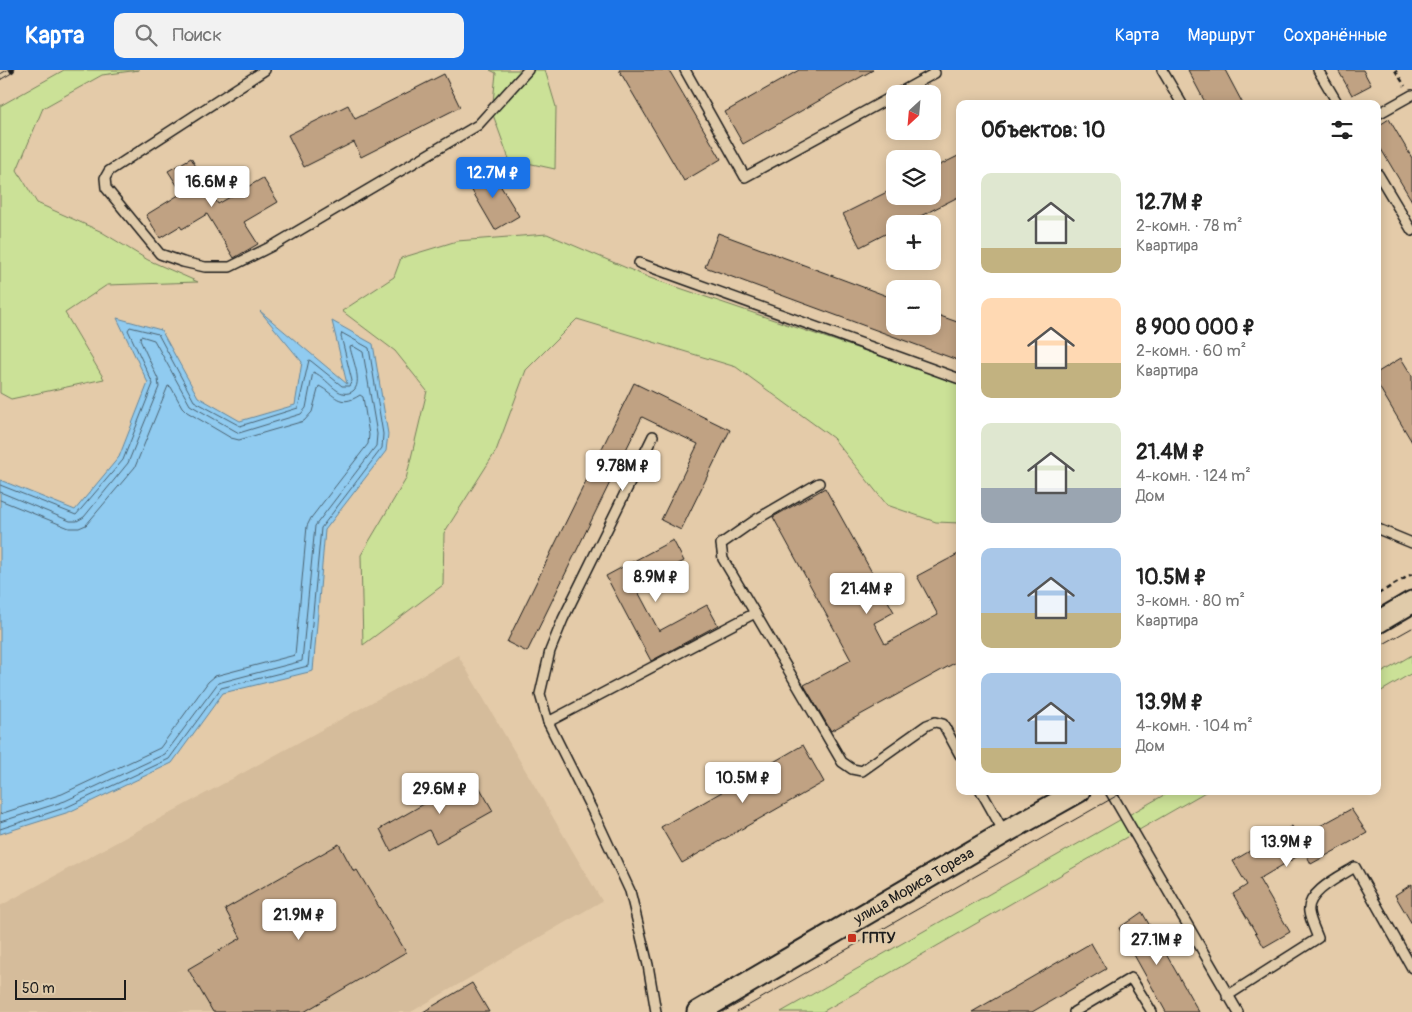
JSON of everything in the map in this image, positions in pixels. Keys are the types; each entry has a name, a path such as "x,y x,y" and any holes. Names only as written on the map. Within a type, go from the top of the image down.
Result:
{"street":[{"path":"1381,620 1412,602"},
{"name":"улица Мориса Тореза","path":"698,1012 1072,795"}],"lane":[{"path":"265,70 109,171 105,178 106,188 160,254 205,267 230,267 269,248 478,126 528,70"},
{"path":"685,70 745,177 886,99"},
{"path":"1162,70 1180,100"},
{"path":"1318,70 1336,100"},
{"path":"913,85 935,73"},
{"path":"1381,112 1411,95"},
{"path":"1381,179 1412,232"},
{"path":"639,263 956,378"},
{"path":"653,436 563,619 550,651 540,694 548,722 630,891 648,965 656,1012"},
{"path":"819,483 757,519 721,544 723,559 842,762 852,769 862,771 927,725 935,722 943,724 956,748"},
{"path":"1381,530 1412,543"},
{"path":"548,722 754,613"},
{"path":"983,795 1004,833"},
{"path":"1112,795 1238,1012"},
{"path":"1227,996 1318,938 1308,910 1312,899 1321,888 1355,867 1412,968"},
{"path":"1074,1012 1131,978 1152,1012"}],"path":[{"path":"1395,70 1411,95"},
{"path":"1381,592 1412,574"}],"shaded area":[{"path":"458,655 602,901 411,1012 0,1012 0,906"}],"green space":[{"path":"64,70 139,70 102,75 43,108 17,170 37,203 100,231 148,260 198,282 107,285 65,313 104,379 11,399 0,393 0,106"},
{"path":"490,70 545,70 556,107 555,169 509,159 492,112 496,73"},
{"path":"547,234 650,278 956,382 956,523 936,522 887,505 833,438 736,367 577,319 526,370 496,451 444,533 443,585 363,645 361,555 406,479 427,391 395,351 342,311 394,277 401,258 457,241"},
{"path":"1412,655 1412,673 1381,691 1381,673"},
{"path":"1164,795 1200,795 822,1012 781,1012"}],"water":[{"path":"260,311 347,384 332,321 373,344 388,434 386,451 325,530 313,671 223,693 172,763 69,812 0,834 0,480 75,510 119,457 148,383 117,318 161,330 198,397 240,421 295,405 302,362"}],"building":[{"path":"619,70 669,70 721,159 684,181"},
{"path":"799,70 873,70 743,144 725,112"},
{"path":"1188,70 1225,70 1241,100 1204,100"},
{"path":"1338,70 1363,70 1371,85 1352,95"},
{"path":"444,74 460,107 361,157 354,142 304,167 288,135 348,105 355,119"},
{"path":"1389,119 1412,158 1412,201 1381,149 1381,124"},
{"path":"956,157 956,198 923,215 886,215 886,234 860,247 843,214 886,192 886,205 941,205 941,164"},
{"path":"191,158 218,204 263,178 278,202 244,222 258,244 234,258 207,214 182,229 180,226 160,238 146,215 182,193 168,171"},
{"path":"490,169 519,216 495,230 467,182"},
{"path":"718,233 886,296 886,334 705,267"},
{"path":"941,316 956,322 956,360 889,335 941,335"},
{"path":"1401,358 1412,376 1412,442 1381,390 1381,370"},
{"path":"634,383 730,430 681,530 661,520 698,444 642,417 527,652 507,642"},
{"path":"825,488 894,612 874,623 885,644 938,615 917,576 956,555 956,662 831,731 804,685 851,660 773,517"},
{"path":"673,540 684,561 635,586 659,631 707,605 718,625 651,661 606,576"},
{"path":"803,745 824,782 682,863 661,827"},
{"path":"473,776 493,811 436,843 429,830 391,851 380,829"},
{"path":"1351,809 1367,833 1311,864 1305,852 1259,879 1290,932 1264,947 1233,894 1247,885 1233,861 1292,826 1298,838"},
{"path":"339,844 354,872 357,870 406,952 304,1012 213,1012 188,969 241,938 225,909"},
{"path":"1412,884 1412,924 1395,895"},
{"path":"1142,912 1199,1012 1166,1012 1119,928"},
{"path":"1091,943 1106,969 1032,1012 972,1012"},
{"path":"472,983 489,1012 423,1012"}],"tram line":[{"path":"1381,645 1412,628"},
{"path":"737,1012 1118,795"},
{"path":"723,1012 743,1001"}],"railway":[{"path":"0,77 12,70"}],"place":[{"name":"ГПТУ","path":"852,938"}]}
